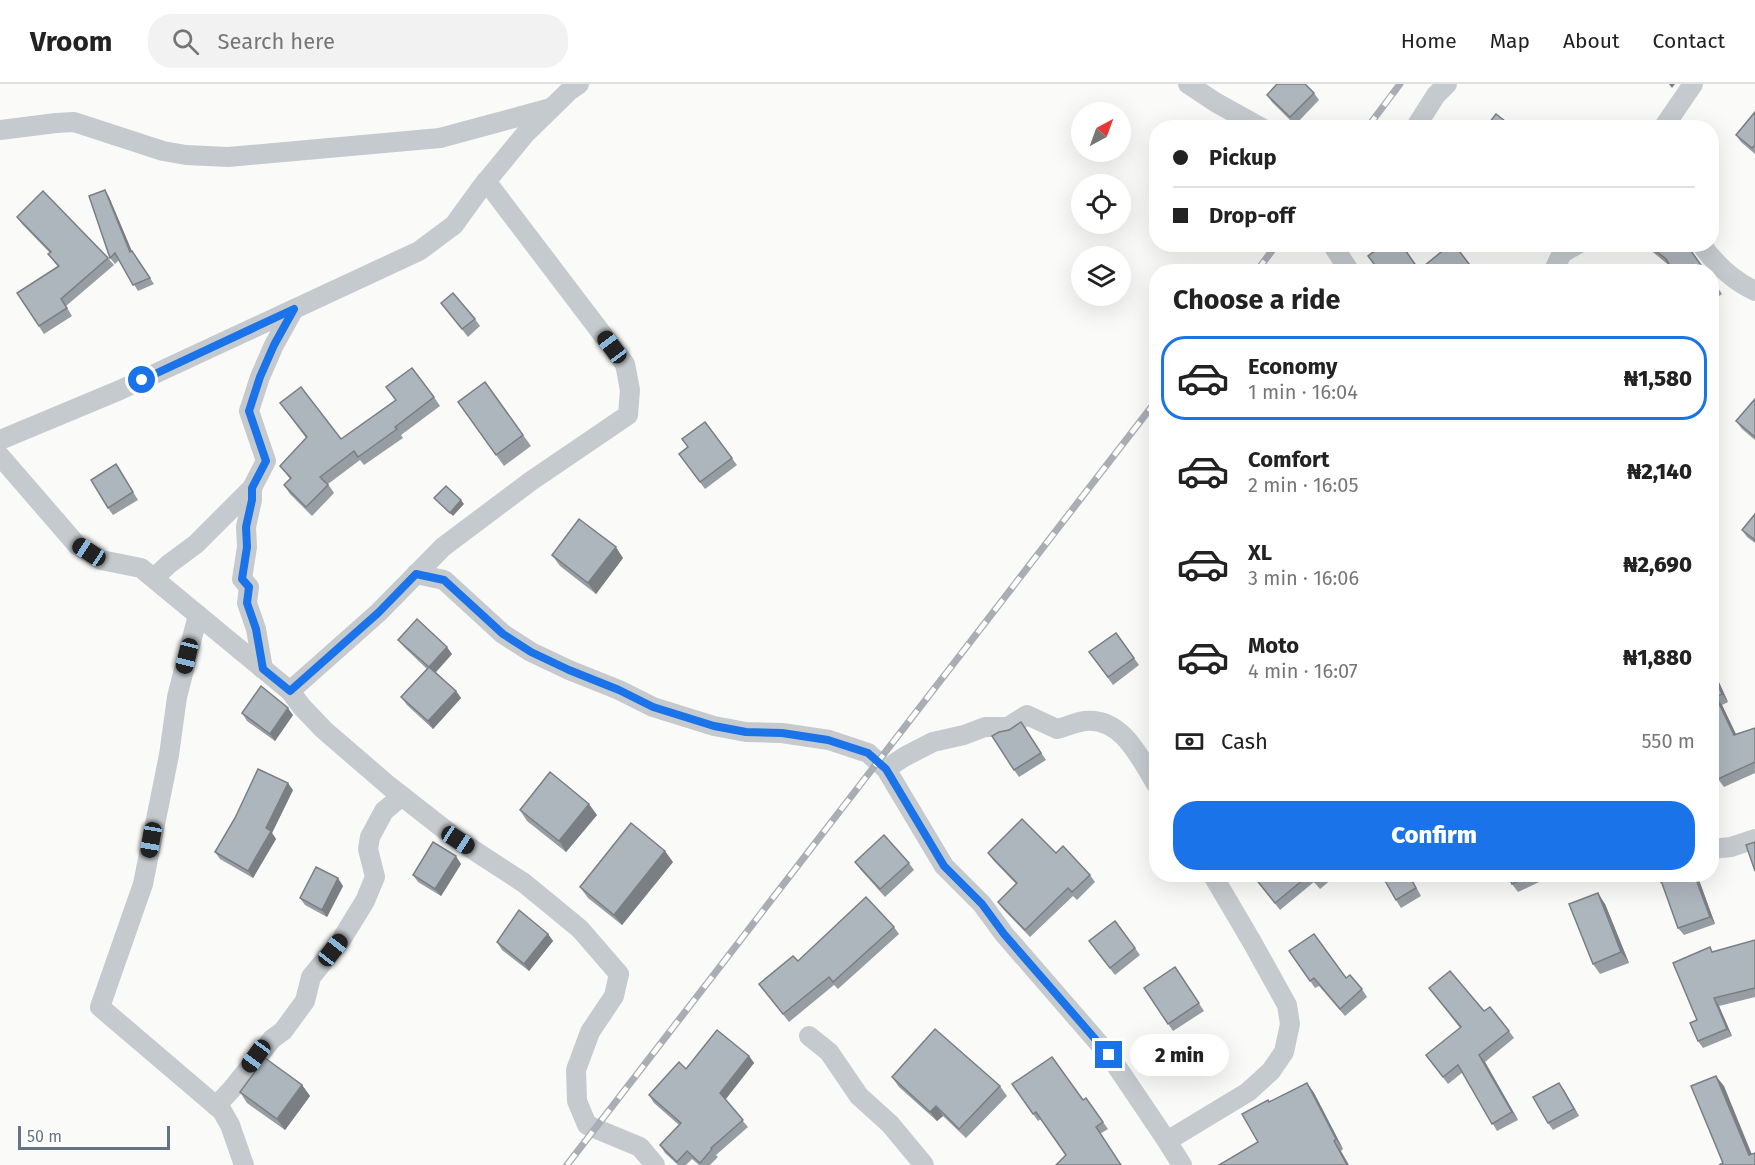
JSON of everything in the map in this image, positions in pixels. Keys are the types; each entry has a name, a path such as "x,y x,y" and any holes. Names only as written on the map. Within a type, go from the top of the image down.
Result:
{"street":[{"path":"0,440 120,390 419,251 454,225 486,181 526,133 579,84"},
{"path":"1188,84 1248,120"},
{"path":"1420,120 1436,95 1447,84"},
{"path":"1668,120 1692,84"},
{"path":"0,130 74,122 163,150 228,157 440,138 552,107"},
{"path":"290,691 378,613 443,547 531,481 628,415 630,390 625,364 486,181"},
{"path":"1706,252 1716,264"},
{"path":"1719,266 1736,282 1755,291"},
{"path":"154,578 196,544 252,488 266,461 249,411 274,345 294,309"},
{"path":"0,456 77,544 101,560 141,568 290,691 324,729 402,796 458,840 524,883 580,929 620,974 614,996 590,1032 576,1070 577,1101 587,1125 640,1147 655,1165"},
{"path":"252,488 242,579 249,587 247,603 256,629 263,669"},
{"path":"416,574 444,580 503,634 531,652 653,707 714,726 746,732 782,733 828,740 868,753 886,769 944,866 982,904 1004,934 1109,1055 1182,1165"},
{"path":"198,615 177,697 169,755 143,884 100,1007 222,1111 230,1125 244,1165"},
{"path":"886,769 933,742 964,735 985,727 1008,727 1027,715 1058,729 1086,721 1109,724 1131,744 1149,773"},
{"path":"216,1106 272,1038 283,1031 306,1001 311,977 341,940 365,901 375,877 368,849 370,837 384,811 402,796"},
{"path":"1719,848 1755,839"},
{"path":"1167,1141 1248,1092 1271,1071 1284,1052 1290,1024 1287,1005 1217,882"},
{"path":"809,1036 829,1052 859,1096 890,1124 924,1165"}],"building":[{"path":"1277,84 1305,84 1314,93 1290,117 1267,95"},
{"path":"1755,112 1755,145 1752,148 1736,135"},
{"path":"1496,114 1504,120 1491,120"},
{"path":"105,190 130,252 132,251 150,278 133,285 115,253 110,258 89,196"},
{"path":"43,191 108,258 61,299 67,308 39,326 17,293 59,266 48,254 51,252 17,217"},
{"path":"1373,252 1407,252 1415,264 1374,264 1368,256"},
{"path":"1441,252 1460,252 1469,264 1426,264"},
{"path":"1657,252 1692,252 1700,264 1669,264"},
{"path":"453,293 475,319 462,329 441,303"},
{"path":"412,368 434,397 395,427 397,429 358,457 354,451 320,477 328,485 306,507 284,485 291,478 280,466 307,437 280,403 301,387 341,439 396,400 386,387"},
{"path":"485,382 523,435 496,455 458,402"},
{"path":"1755,399 1755,437 1736,421"},
{"path":"705,422 732,458 700,482 679,454 688,447 682,439"},
{"path":"116,464 133,492 108,508 91,480"},
{"path":"446,486 461,500 450,513 434,498"},
{"path":"1755,514 1755,540 1742,530"},
{"path":"579,519 616,547 588,583 552,555"},
{"path":"417,619 447,647 429,667 398,640"},
{"path":"1116,633 1134,658 1108,677 1089,652"},
{"path":"429,667 456,691 428,721 401,697"},
{"path":"261,686 288,708 270,734 242,713"},
{"path":"1719,703 1734,735 1755,728 1755,762 1719,779"},
{"path":"1021,722 1041,753 1014,770 992,736 1009,730"},
{"path":"258,769 288,783 266,828 271,831 248,871 215,852 235,818"},
{"path":"550,772 589,804 559,841 520,810"},
{"path":"1022,819 1056,853 1063,846 1090,875 1072,892 1068,888 1025,930 998,902 1017,883 988,853"},
{"path":"631,823 665,851 614,915 580,887"},
{"path":"884,835 909,863 880,889 855,862"},
{"path":"433,842 456,856 435,889 413,875"},
{"path":"1755,842 1755,871 1746,845"},
{"path":"316,867 338,878 322,910 300,898"},
{"path":"1258,882 1300,882 1275,903"},
{"path":"1386,882 1413,882 1416,888 1396,900"},
{"path":"1662,882 1697,882 1710,917 1678,928"},
{"path":"1598,893 1621,952 1593,964 1569,904"},
{"path":"866,897 894,927 833,982 829,977 783,1014 759,984 793,956 798,961"},
{"path":"519,910 548,934 524,964 497,942"},
{"path":"1115,921 1135,948 1110,968 1089,941"},
{"path":"1314,934 1346,978 1350,975 1362,989 1340,1009 1314,978 1310,981 1289,951"},
{"path":"1755,940 1755,988 1714,998 1727,1029 1698,1041 1690,1023 1697,1020 1673,963 1710,947 1712,952"},
{"path":"1175,967 1199,1003 1168,1024 1144,988"},
{"path":"1450,971 1484,1011 1490,1007 1509,1031 1479,1055 1512,1112 1492,1124 1458,1065 1443,1077 1426,1055 1461,1027 1429,988"},
{"path":"935,1029 1000,1086 959,1129 936,1106 930,1112 892,1077"},
{"path":"717,1030 749,1056 720,1093 743,1120 711,1148 700,1163 687,1151 677,1162 660,1145 681,1123 649,1095 679,1062 686,1069"},
{"path":"1052,1057 1083,1100 1086,1098 1103,1122 1096,1127 1121,1165 1056,1165 1066,1155 1036,1112 1033,1114 1012,1084"},
{"path":"265,1058 302,1085 277,1119 240,1092"},
{"path":"1716,1076 1749,1155 1755,1153 1755,1165 1719,1165 1723,1163 1691,1086"},
{"path":"1307,1083 1347,1165 1219,1165 1258,1142 1242,1114"},
{"path":"1559,1083 1574,1109 1548,1123 1533,1097"}],"railway":[{"path":"1373,120 1400,84"},
{"path":"1262,264 1271,252"},
{"path":"567,1165 1149,410"}],"route":[{"path":"142,380 294,309 274,345 249,411 266,461 252,488 242,579 249,587 247,603 256,629 263,669 290,691 378,613 416,574 444,580 503,634 531,652 653,707 714,726 746,732 782,733 828,740 868,753 886,769 944,866 982,904 1004,934 1109,1055"}]}
